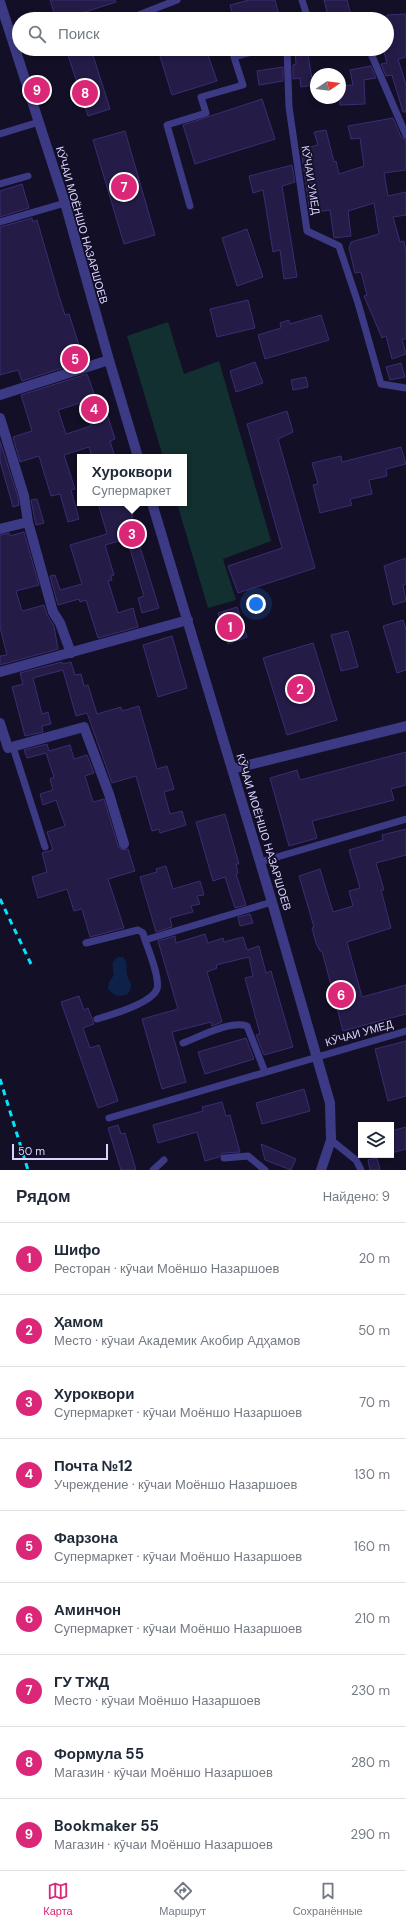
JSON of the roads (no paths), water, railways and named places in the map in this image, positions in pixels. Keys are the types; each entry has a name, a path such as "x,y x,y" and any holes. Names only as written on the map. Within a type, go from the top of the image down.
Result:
{"street":[{"name":"КӮЧАИ МОЁНШО НАЗАРШОЕВ","path":"0,2 12,39"},
{"name":"КӮЧАИ МОЁНШО НАЗАРШОЕВ","path":"18,56 65,204 108,360 137,454"},
{"path":"0,395 108,360"},
{"path":"0,418 24,496 28,522 53,612 60,623 71,653"},
{"name":"КӮЧАИ МОЁНШО НАЗАРШОЕВ","path":"153,506 318,1056 330,1103 331,1140 321,1170"},
{"path":"0,529 28,522"},
{"path":"0,672 188,620"},
{"path":"0,723 8,748 84,727 109,794 124,844"},
{"path":"232,769 406,726"}],"lane":[{"path":"146,12 177,0"},
{"path":"302,0 306,12"},
{"path":"190,206 167,125 206,113 201,98 243,85 234,57 238,56"},
{"name":"КӮЧАИ УМЕД","path":"286,56 288,107 307,230 339,246 358,303 381,384 406,388"},
{"path":"372,56 406,136"},
{"path":"0,134 39,122"},
{"path":"0,184 28,176"},
{"path":"0,222 65,204"},
{"path":"13,747 45,848"},
{"path":"260,862 406,819"},
{"path":"145,940 272,902"},
{"path":"86,943 138,930 143,933 157,977 157,988 151,997 97,1019"},
{"path":"183,1043 228,1026 242,1024 247,1026 265,1072"},
{"name":"КӮЧАИ УМЕД","path":"109,1118 406,1031"},
{"path":"331,1140 356,1160 361,1170"},
{"path":"224,1158 248,1156 265,1170"},
{"path":"153,1170 164,1160"}],"water":[{"path":"118,957 123,957 126,961 127,974 131,983 128,994 122,996 115,995 108,989 109,982 114,975 113,963"}],"railway":[{"path":"0,899 31,964"},
{"path":"0,1079 28,1170"}],"place":[{"name":"Bookmaker 55","path":"37,90"},
{"name":"Формула 55","path":"85,93"},
{"name":"ГУ ТЖД","path":"124,187"},
{"name":"Фарзона","path":"75,359"},
{"name":"Почта №12","path":"94,409"},
{"name":"Хуроквори","path":"132,534"},
{"name":"Шифо","path":"230,627"},
{"name":"Ҳамом","path":"300,689"},
{"name":"Аминчон","path":"341,995"}]}
